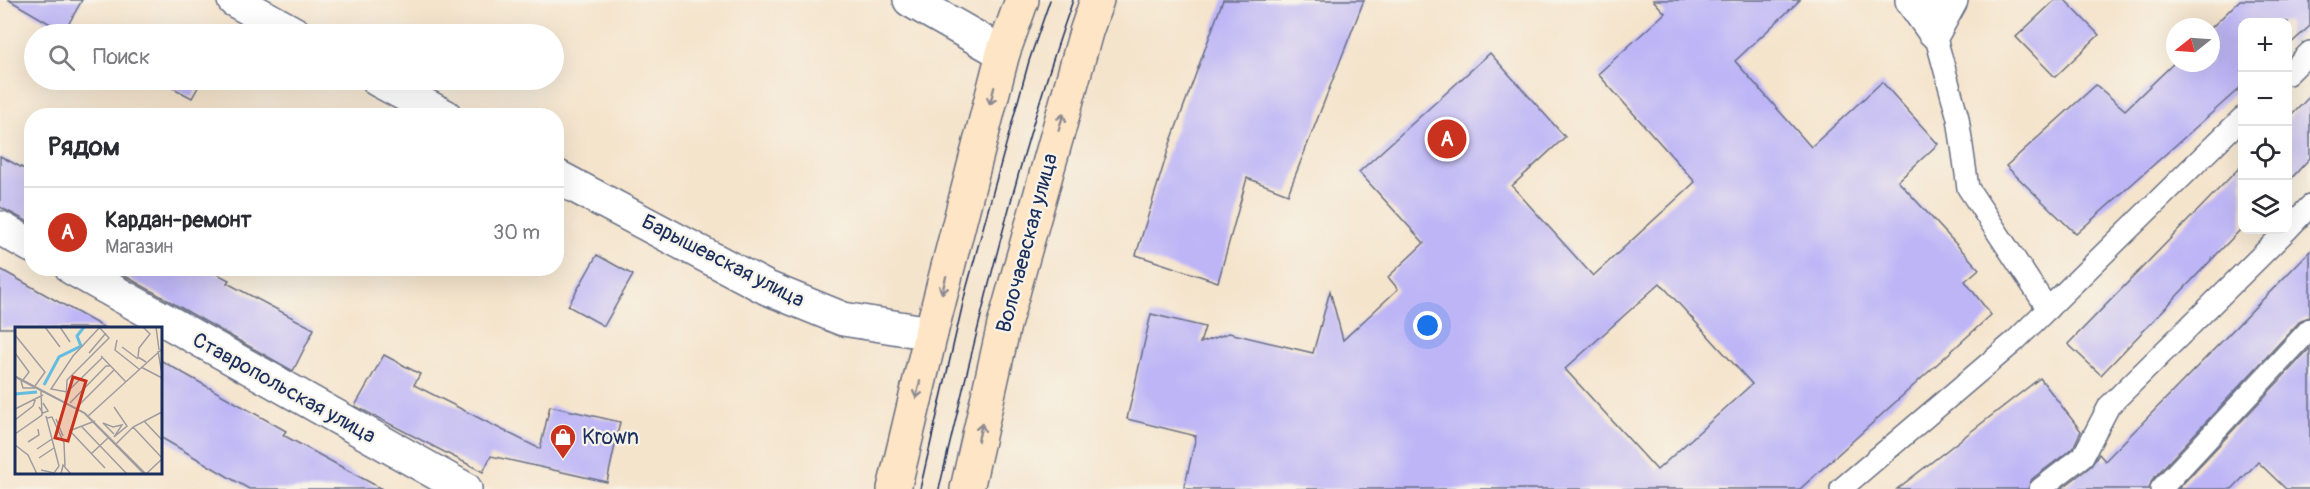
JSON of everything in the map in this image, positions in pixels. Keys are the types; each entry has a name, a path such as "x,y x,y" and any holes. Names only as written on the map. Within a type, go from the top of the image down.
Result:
{"main road":[{"path":"894,489 931,333 1003,53 1022,0"},
{"name":"Волочаевская улица","path":"967,489 1004,325 1097,0"}],"street":[{"path":"234,0 277,24"},
{"path":"910,0 1003,53"},
{"path":"1912,0 1934,31 1951,0"},
{"path":"397,90 430,108"},
{"name":"Барышевская улица","path":"564,180 767,288 843,319 931,333"},
{"path":"0,228 24,242"},
{"name":"Ставропольская улица","path":"86,276 465,489"}],"lane":[{"path":"1934,31 1958,118 1968,188 2048,309"},
{"path":"2290,72 2310,52"},
{"path":"1841,489 2015,340 2238,122"},
{"path":"2292,224 2310,206"},
{"path":"2040,489 2083,456 2109,406 2282,234"},
{"path":"2161,489 2310,329"}],"building":[{"path":"9,0 82,0 68,24 50,24"},
{"path":"1223,0 1364,0 1288,194 1247,178 1218,282 1136,255 1170,144"},
{"path":"1653,0 1800,0 1735,61 1811,147 1882,82 1938,144 1898,181 1979,269 1965,281 1991,315 1800,489 1184,489 1196,436 1127,419 1151,314 1205,327 1200,343 1229,333 1313,353 1330,291 1343,340 1398,289 1388,277 1424,243 1359,172 1490,53 1565,137 1512,186 1593,276 1695,182 1598,74 1665,13","holes":["1660,283 1752,384 1657,470 1565,369"]},
{"path":"2055,0 2065,0 2099,35 2055,77 2016,37"},
{"path":"2240,0 2310,0 2310,26 2292,42 2292,18 2238,18 2238,90 2076,234 2006,166 2096,85 2125,110 2166,71 2220,72 2220,19"},
{"path":"177,90 196,90 192,98"},
{"path":"2310,96 2310,158 2292,178 2292,126 2292,115"},
{"path":"0,156 24,169 24,220 0,207"},
{"path":"2238,169 2238,232 2101,375 2068,344"},
{"path":"2310,251 2310,317 2301,320 2152,480 2149,489 2061,489 2091,466 2099,454 2105,461"},
{"path":"597,255 633,275 604,326 568,306"},
{"path":"0,269 103,327 15,327 0,328"},
{"path":"125,276 221,276 229,280 227,283 314,329 293,371"},
{"path":"2310,348 2310,489 2286,489 2258,462 2232,489 2178,489"},
{"path":"384,355 420,374 414,385 540,449 550,406 620,422 607,482 491,456 483,472 355,406"},
{"path":"162,361 286,431 283,435 382,489 249,489 162,438"},
{"path":"2040,378 2081,431 2073,448 2032,479 2028,489 1897,489"}],"tram line":[{"path":"920,489 966,290 1029,61 1050,0"},
{"path":"939,489 1016,182 1073,0"}],"place":[{"name":"Кардан-ремонт","path":"1447,139"},
{"name":"Krown","path":"563,460"}]}
